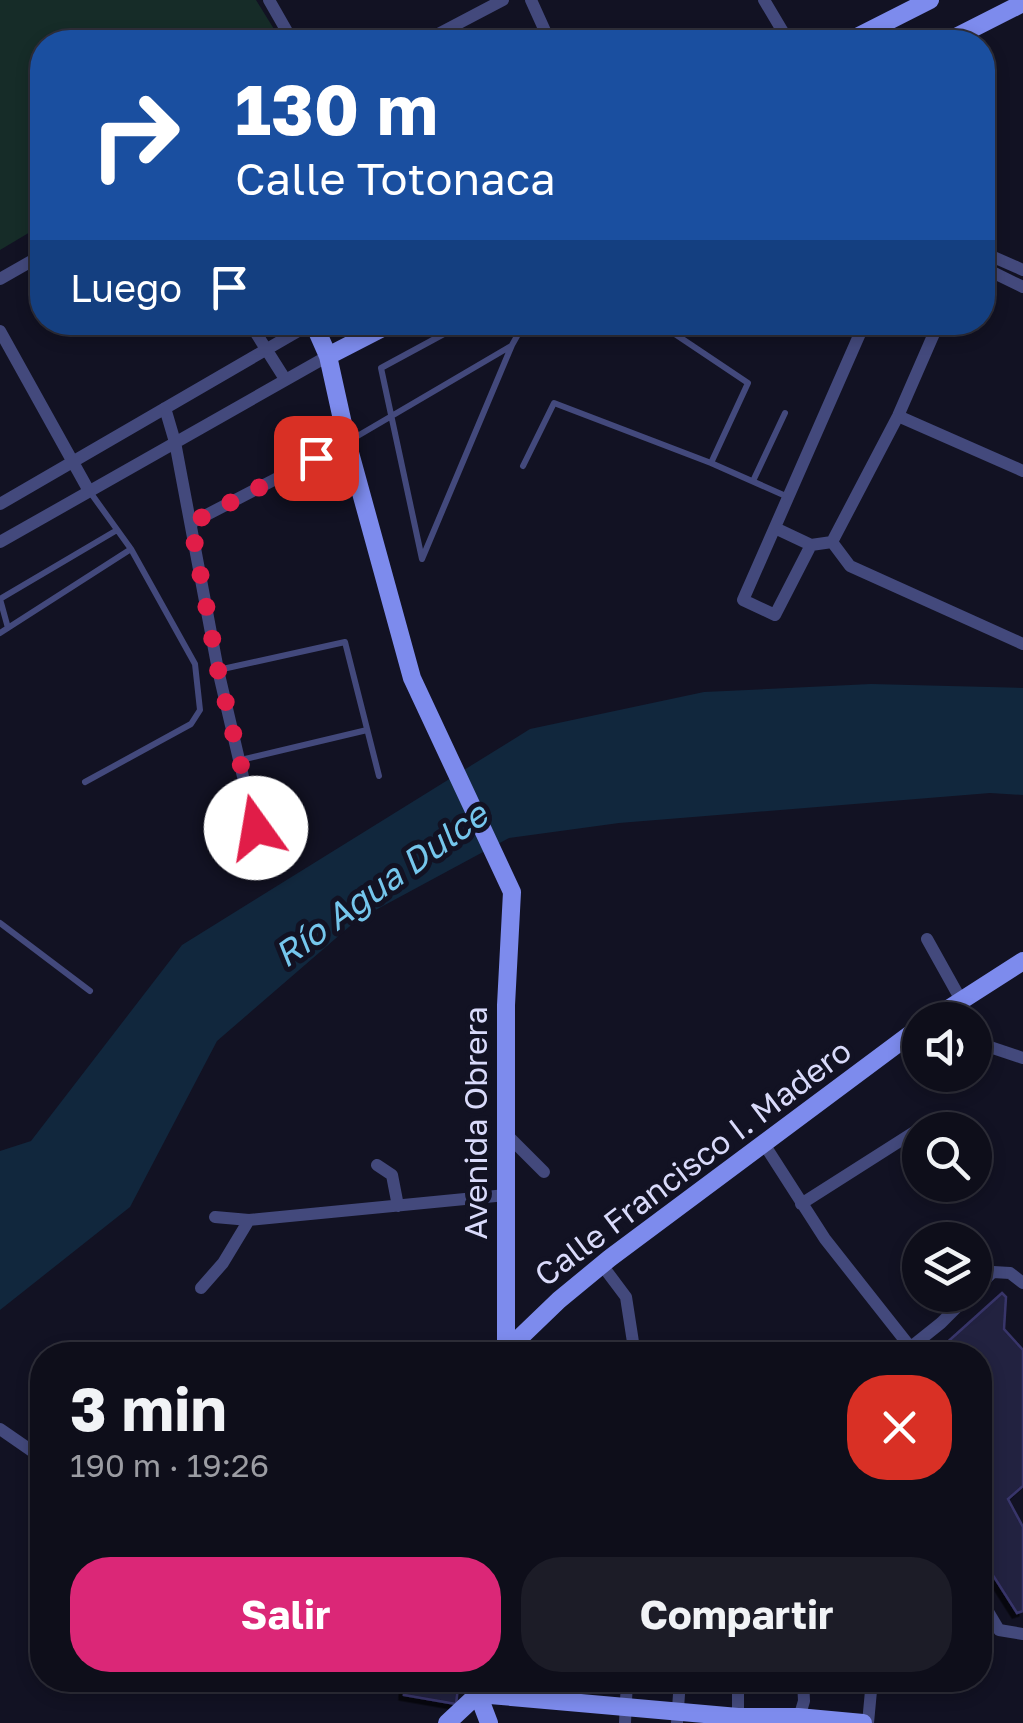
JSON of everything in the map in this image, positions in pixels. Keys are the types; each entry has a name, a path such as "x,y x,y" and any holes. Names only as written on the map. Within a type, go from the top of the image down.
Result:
{"street":[{"path":"268,0 287,30"},
{"path":"446,30 503,0"},
{"path":"530,0 544,30"},
{"path":"764,0 782,30"},
{"path":"871,30 930,0"},
{"path":"970,30 1023,4"},
{"path":"995,258 1023,270"},
{"path":"0,278 30,262"},
{"path":"995,273 1023,287"},
{"path":"0,331 89,491"},
{"path":"256,335 285,379"},
{"path":"0,504 291,335"},
{"path":"191,523 347,442 328,356 318,335"},
{"path":"0,542 369,335"},
{"path":"811,545 776,615 743,600 859,335"},
{"path":"832,542 898,416 933,335"},
{"path":"164,408 175,442 218,670 263,862"},
{"path":"898,416 1023,471"},
{"name":"Avenida Obrera","path":"347,442 412,678 512,892 506,1005 506,1342"},
{"path":"774,528 811,545 832,542"},
{"path":"832,542 850,566 1023,644"},
{"path":"927,940 961,1000"},
{"path":"958,1002 1023,961"},
{"name":"Calle Francisco I. Madero","path":"517,1342 559,1300 602,1266 902,1040"},
{"path":"992,1048 1023,1058"},
{"path":"505,1133 544,1172"},
{"path":"801,1204 902,1141"},
{"path":"764,1144 801,1204 900,1342"},
{"path":"378,1164 392,1174 398,1206"},
{"path":"215,1217 249,1220 506,1194"},
{"path":"201,1288 223,1263 249,1220"},
{"path":"602,1266 626,1297 633,1342"},
{"path":"992,1272 1010,1274 1023,1283"},
{"path":"917,1342 952,1312"},
{"path":"0,1429 30,1450"},
{"path":"992,1618 999,1630 1023,1634"},
{"path":"447,1723 474,1692"},
{"path":"480,1692 489,1723"},
{"path":"513,1692 568,1700 626,1715 865,1723 870,1692"},
{"path":"568,1700 569,1692"},
{"path":"677,1718 679,1692"},
{"path":"738,1692 738,1720"},
{"path":"798,1720 804,1692"}],"lane":[{"path":"442,335 381,368 422,559 518,335"},
{"path":"676,335 748,383 711,463"},
{"path":"347,442 512,346"},
{"path":"522,466 554,402 788,497"},
{"path":"753,482 784,413"},
{"path":"85,782 191,724 200,710 195,664 131,549 89,491"},
{"path":"8,628 0,599 118,530"},
{"path":"0,633 131,549"},
{"path":"218,670 346,642 378,776"},
{"path":"240,760 367,730"},
{"path":"0,922 90,991"}],"green space":[{"path":"0,0 256,0 275,30 30,30 30,232 0,250"}],"water":[{"name":"Río Agua Dulce","path":"871,684 1023,688 1023,795 990,793 619,823 509,838 357,920 217,1041 130,1207 0,1310 0,1151 31,1141 182,945 530,729 704,692"}],"building":[{"path":"1002,1293 1006,1297 1004,1329 1023,1350 1023,1486 1008,1499 1023,1527 1023,1611 1017,1613 992,1574 992,1342 947,1342 981,1312 992,1312 992,1302"},
{"path":"404,1692 458,1692 456,1704"}],"route":[{"path":"256,828 218,670 191,523 316,458"}]}
